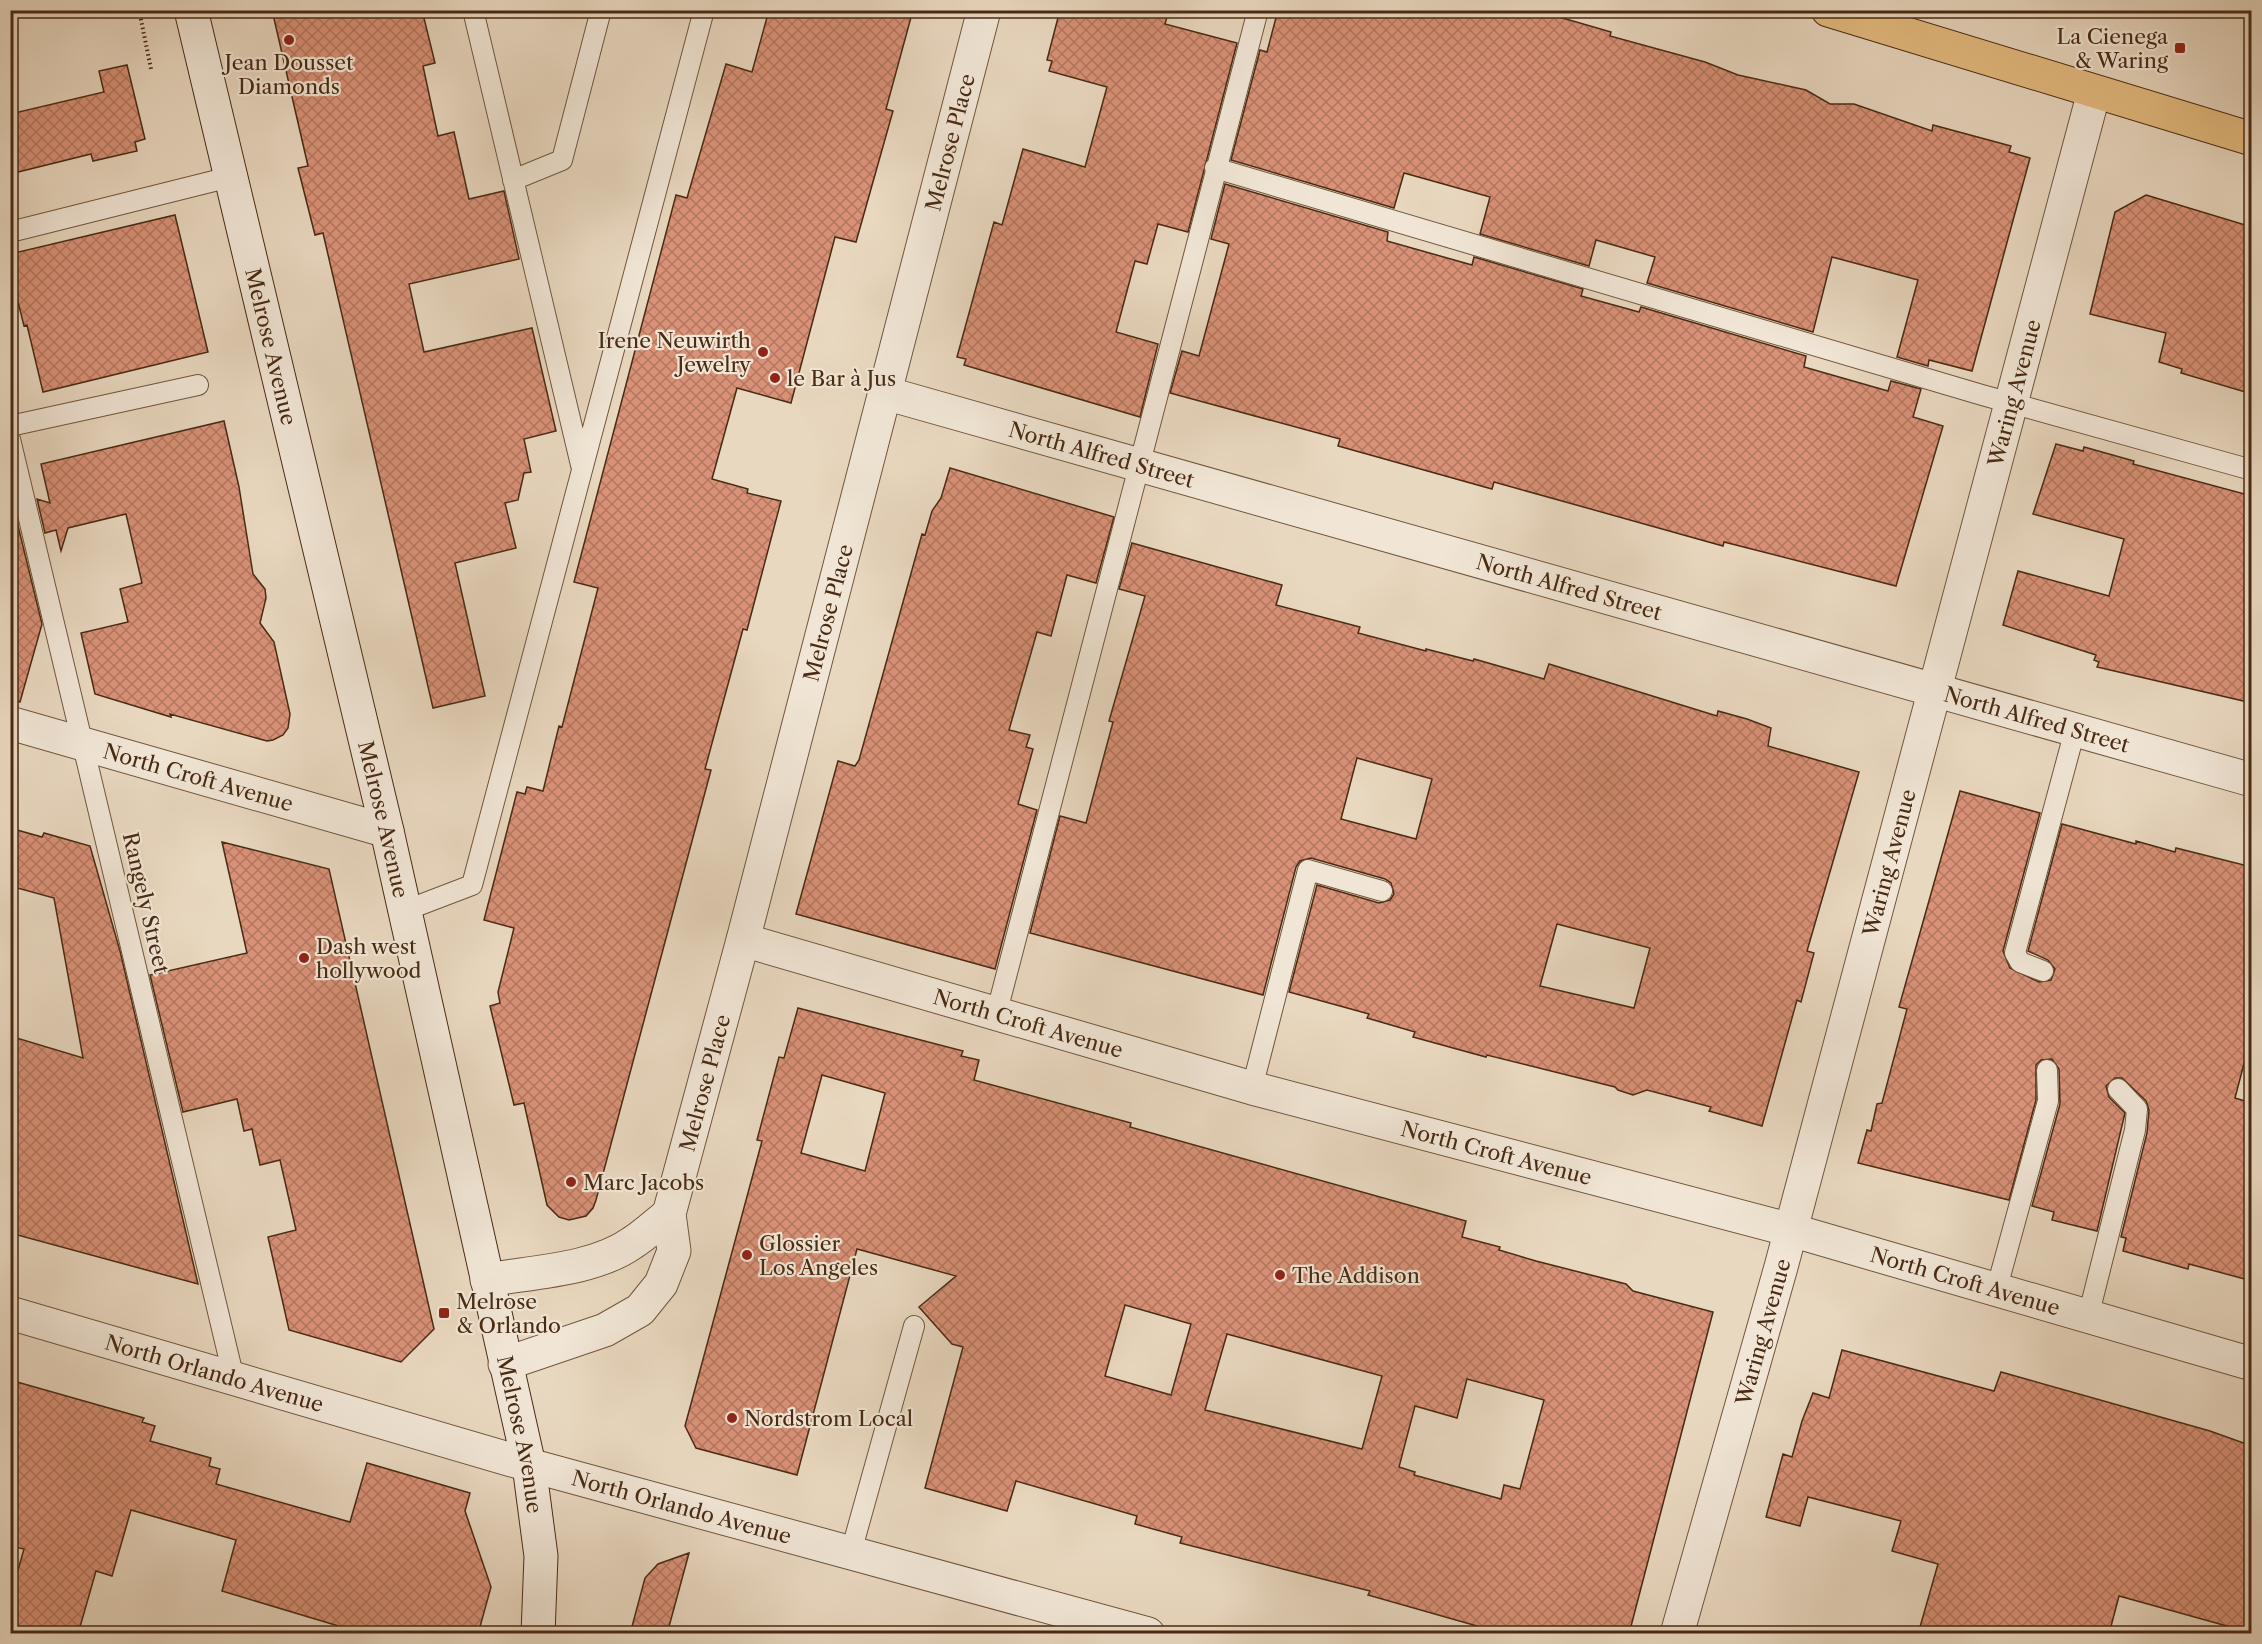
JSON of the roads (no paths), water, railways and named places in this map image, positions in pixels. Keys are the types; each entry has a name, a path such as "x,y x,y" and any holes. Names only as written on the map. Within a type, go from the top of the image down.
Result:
{"main road":[{"path":"1828,10 2252,139"}],"street":[{"name":"Melrose Avenue","path":"191,10 387,831 529,1465 541,1556 538,1634"},
{"name":"Melrose Place","path":"506,1364 605,1330 640,1310 661,1284 674,1251 669,1214 743,940 984,10"},
{"name":"Waring Avenue","path":"1677,1634 1791,1230 2094,92"},
{"name":"North Alfred Street","path":"885,393 2252,780"},
{"name":"North Croft Avenue","path":"10,723 387,831"},
{"name":"North Croft Avenue","path":"743,940 1252,1088 1791,1230 2252,1364"},
{"path":"487,1280 572,1266 602,1258 631,1245 669,1214"},
{"name":"North Orlando Avenue","path":"10,1313 529,1465 1148,1634"}],"lane":[{"path":"473,10 582,468"},
{"path":"513,180 562,160 601,10"},
{"path":"404,911 472,885 704,10"},
{"path":"996,1015 1258,10"},
{"path":"1215,168 2010,403 2252,470"},
{"path":"10,232 230,177"},
{"path":"10,426 198,385"},
{"name":"Rangely Street","path":"10,439 234,1379"},
{"path":"2043,971 2020,962 2015,953 2075,730"},
{"path":"1252,1088 1308,870 1382,891"},
{"path":"1996,1291 2048,1101 2047,1070"},
{"path":"2088,1317 2135,1130 2138,1109 2118,1089"},
{"path":"851,1552 914,1326"}],"place":[{"name":"Jean Dousset Diamonds","path":"289,40"},
{"name":"La Cienega & Waring","path":"2180,48"},
{"name":"Irene Neuwirth Jewelry","path":"763,352"},
{"name":"le Bar à Jus","path":"775,378"},
{"name":"Dash west hollywood","path":"304,958"},
{"name":"Marc Jacobs","path":"571,1182"},
{"name":"Glossier Los Angeles","path":"747,1255"},
{"name":"The Addison","path":"1280,1275"},
{"name":"Melrose & Orlando","path":"444,1313"},
{"name":"Nordstrom Local","path":"732,1418"}]}
